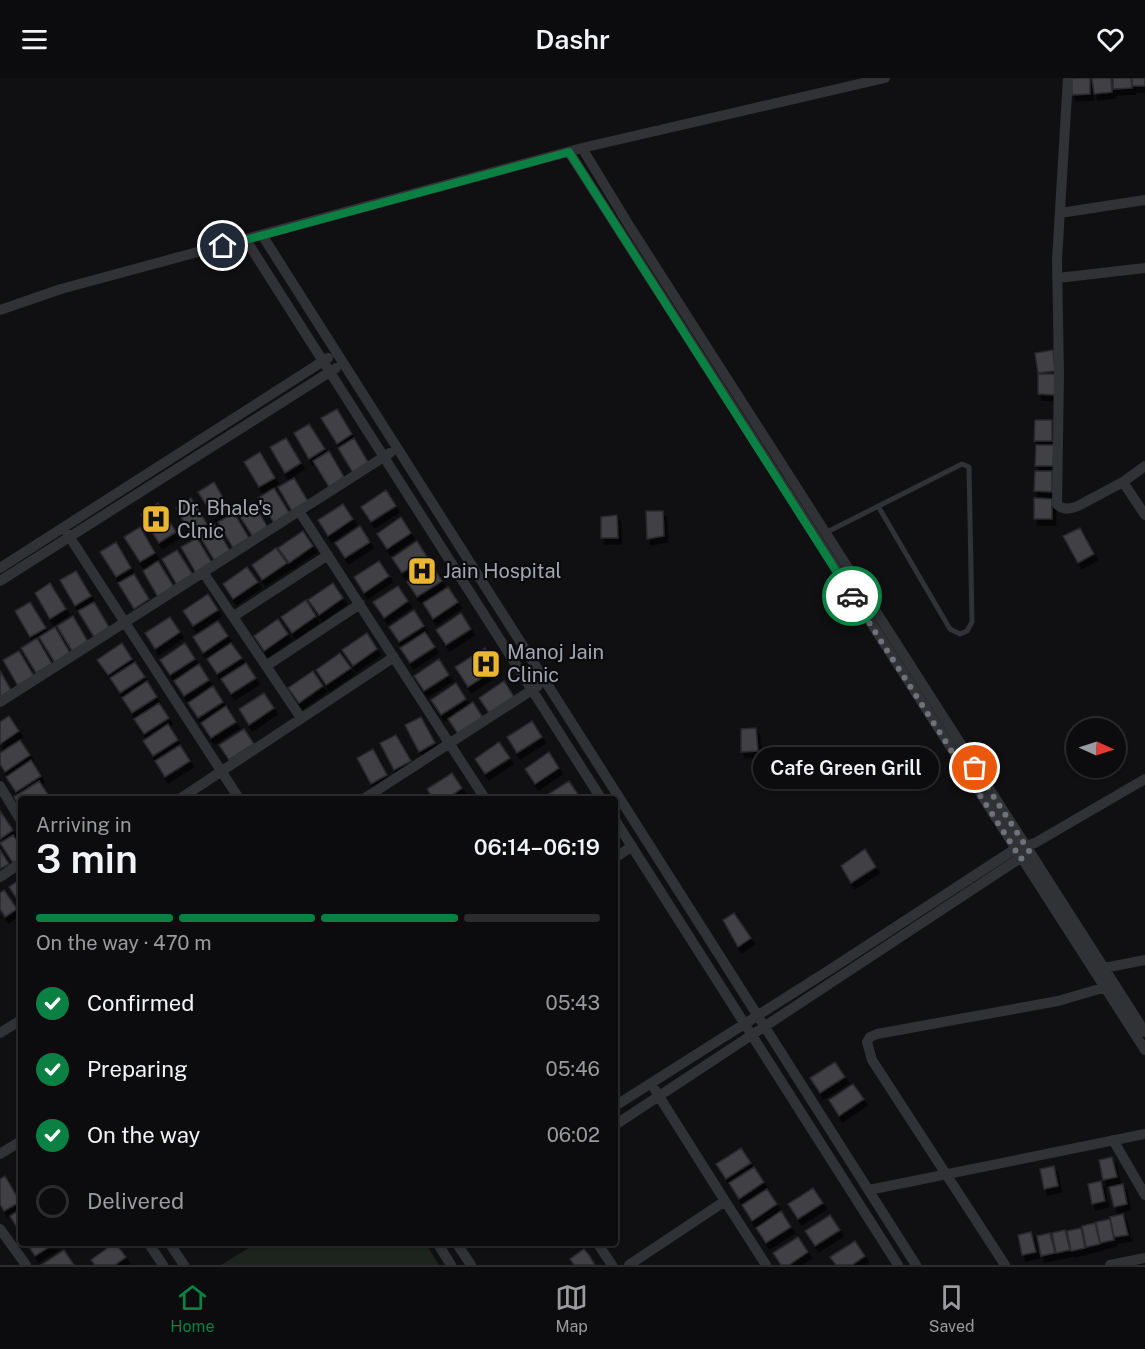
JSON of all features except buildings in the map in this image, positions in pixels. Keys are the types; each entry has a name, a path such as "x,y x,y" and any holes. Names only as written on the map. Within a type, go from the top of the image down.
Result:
{"street":[{"path":"0,310 61,289 582,148 885,78"},
{"path":"1068,78 1058,278 1057,504 1071,509 1123,482 1145,466"},
{"path":"582,148 820,536"},
{"path":"569,152 1145,1032"},
{"path":"1060,213 1145,200"},
{"path":"262,235 916,1265"},
{"path":"246,240 599,796"},
{"path":"1058,278 1145,268"},
{"path":"0,568 336,353"},
{"path":"0,581 343,363"},
{"path":"0,702 398,448"},
{"path":"1123,482 1145,515"},
{"path":"299,511 483,796"},
{"path":"63,527 237,796"},
{"path":"234,616 328,555"},
{"path":"203,572 301,718"},
{"path":"266,666 360,604"},
{"path":"184,796 394,657"},
{"path":"368,796 545,681"},
{"path":"618,1104 1025,850 1145,778"},
{"path":"2,792 18,816"},
{"path":"618,825 898,1265"},
{"path":"618,856 632,846"},
{"path":"1025,850 1145,1050"},
{"path":"618,1123 1025,850"},
{"path":"0,877 18,865"},
{"path":"666,900 680,892"},
{"path":"1104,968 1145,960"},
{"path":"1005,1265 872,1060 867,1042 870,1037 877,1034 1058,1001 1106,987"},
{"path":"0,1033 18,1022"},
{"path":"650,1084 766,1265"},
{"path":"869,1190 1145,1134"},
{"path":"1113,1140 1145,1195"},
{"path":"0,1154 18,1143"},
{"path":"629,1265 725,1202"},
{"path":"1,1232 26,1265"},
{"path":"150,1246 163,1265"},
{"path":"171,1246 184,1265"},
{"path":"439,1246 451,1265"},
{"path":"458,1246 471,1265"},
{"path":"599,1246 612,1265"},
{"path":"1110,1265 1145,1258"}],"lane":[{"path":"820,536 878,506 962,464 969,467 972,622 967,631 960,634 950,629 878,506"}],"shaded area":[{"path":"252,1246 427,1246 439,1265 221,1265"}],"way so far":[{"path":"852,596 1021,859 1029,851 975,768"}],"place":[{"name":"Dr. Bhale's Clnic","path":"156,519"},
{"name":"Jain Hospital","path":"422,571"},
{"name":"Manoj Jain Clinic","path":"486,664"},
{"name":"Cafe Green Grill","path":"975,768"}],"route":[{"path":"223,246 569,152 852,596"}]}
